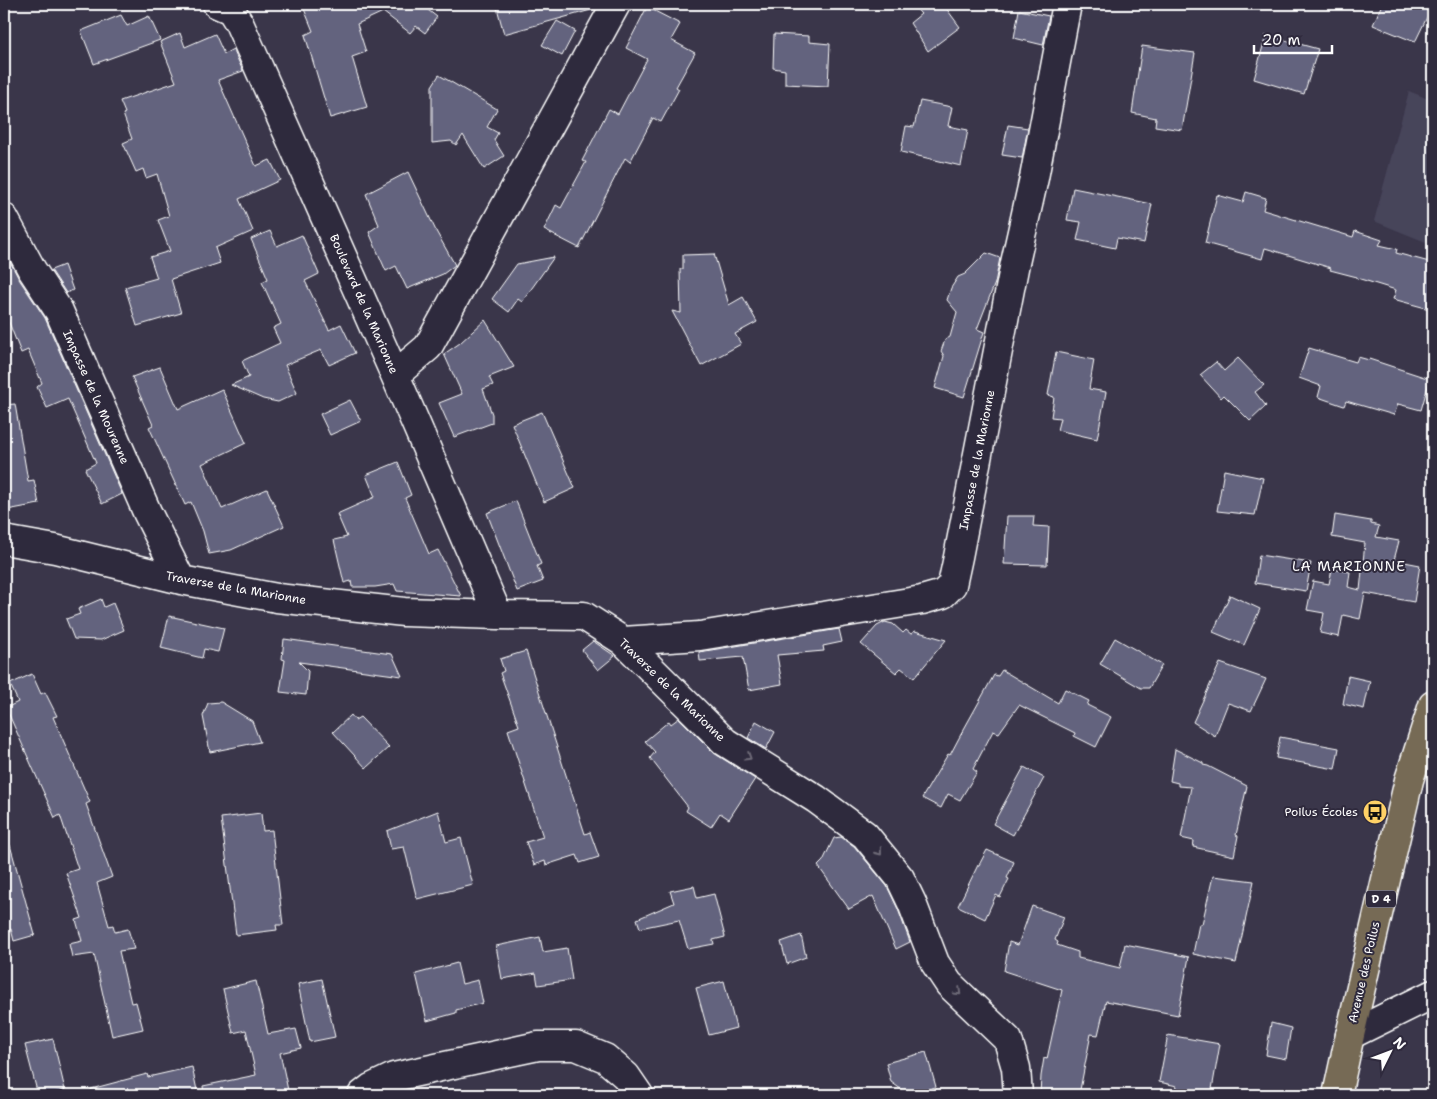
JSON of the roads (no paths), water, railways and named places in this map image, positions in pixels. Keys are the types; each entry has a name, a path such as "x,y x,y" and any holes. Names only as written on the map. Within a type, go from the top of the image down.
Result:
{"main road":[{"name":"Avenue des Poilus","path":"1337,1095 1409,780 1433,705"}],"street":[{"name":"Boulevard de la Marionne","path":"217,4 232,10 240,23 396,374 498,615"},
{"path":"396,374 428,347 616,4"},
{"name":"Impasse de la Marionne","path":"623,641 700,636 922,600 943,594 952,585 1067,4"},
{"name":"Impasse de la Mourenne","path":"4,218 32,270 59,310 148,512 181,580"},
{"name":"Traverse de la Marionne","path":"4,540 55,549 181,580 277,598 404,612 584,616 623,641 725,742 816,799 865,835 900,878 912,903 935,963 949,984 1008,1040 1016,1068 1018,1095"},
{"path":"1350,1035 1433,994"},
{"path":"362,1095 371,1088 394,1077 538,1046 576,1046 605,1058 626,1076 639,1095"}],"place":[{"name":"Poilus Écoles","path":"1375,812"}],"district":[{"name":"LA MARIONNE","path":"1349,566"}]}
